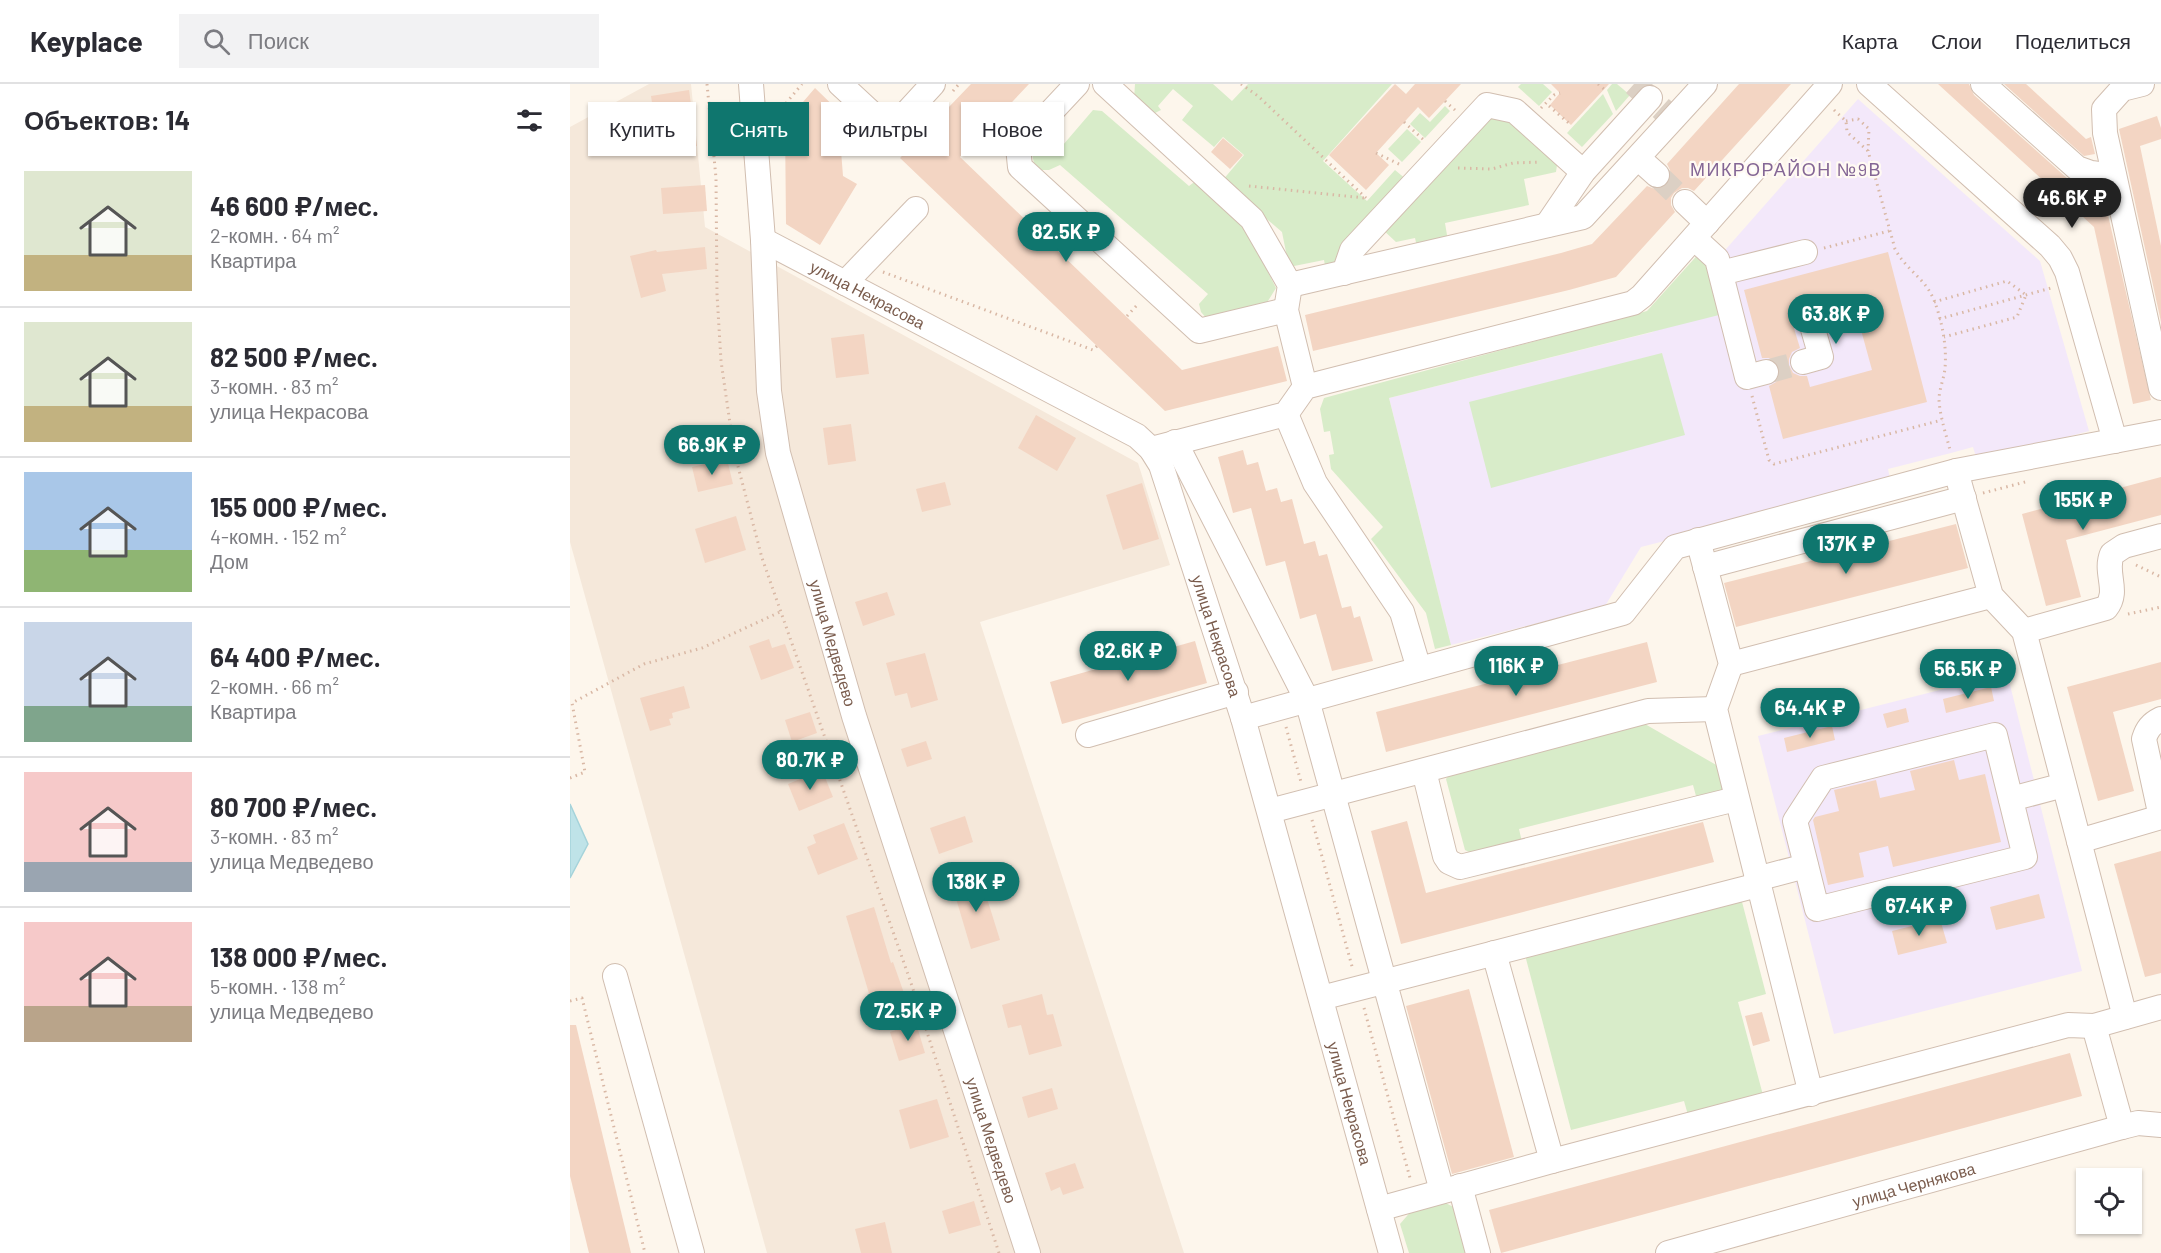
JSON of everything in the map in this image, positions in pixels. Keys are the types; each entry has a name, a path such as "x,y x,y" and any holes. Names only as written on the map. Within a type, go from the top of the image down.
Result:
{"street":[{"name":"улица Медведево","path":"751,84 763,240 768,391 778,453 854,716 1028,1253"},
{"path":"840,84 880,121 899,122 933,84"},
{"path":"1077,84 1018,147 1020,167 1199,332 1286,310"},
{"path":"1290,285 1583,218 1705,84"},
{"path":"1869,84 2050,246 2060,258 2070,282 2115,441"},
{"path":"1983,84 2077,168 2091,173 2114,176"},
{"path":"2142,84 2122,89 2104,109 2105,133 2161,388"},
{"path":"2154,84 2161,86"},
{"path":"1112,86 1252,219 1290,285 1286,310 1305,387"},
{"path":"1151,448 1286,414 1305,387 1633,303 1642,296 1825,90"},
{"path":"1547,225 1583,172 1650,98"},
{"path":"1344,273 1352,250 1429,154 1487,105 1515,111 1583,172"},
{"path":"1638,158 1656,176"},
{"path":"1685,201 1717,259 1756,375"},
{"path":"845,283 916,209"},
{"name":"улица Некрасова","path":"763,240 1137,436 1151,448 1161,465 1244,717 1391,1253"},
{"path":"1720,273 1805,252"},
{"path":"1803,362 1821,357 1813,329"},
{"path":"1286,414 1315,483 1402,612 1419,669"},
{"path":"1244,717 1623,613 1675,546 1956,471 2161,432"},
{"path":"1176,442 1307,700 1384,981 1451,1189 1478,1253"},
{"path":"1956,471 1991,596 2024,631 2125,1017"},
{"path":"1705,567 1964,498"},
{"path":"2024,631 2106,608 2113,596 2109,568 2112,554 2124,546 2161,536"},
{"path":"1698,540 1731,664 1715,709 1811,1094"},
{"path":"1731,664 1991,596"},
{"path":"1088,735 1236,692"},
{"path":"1270,811 1648,711 1715,709"},
{"path":"2079,841 2161,817 2144,740 2147,730 2161,719"},
{"path":"1995,735 2011,799 2025,857 1817,909 1795,821 1823,778 1995,735"},
{"path":"1424,771 1446,856 1449,862 1460,867 1736,799"},
{"path":"2011,799 2064,785"},
{"path":"1321,998 1757,882 1806,866"},
{"path":"1494,953 1552,1161"},
{"path":"615,976 692,1253"},
{"path":"1379,1209 2068,1025 2094,1026 2161,1007"},
{"path":"2094,1026 2122,1127"},
{"name":"улица Чернякова","path":"1668,1253 2122,1127 2138,1123 2161,1125"}],"path":[{"path":"787,102 802,84"},
{"path":"1241,84 1258,96 1366,198 1249,186"},
{"path":"1598,84 1604,89"},
{"path":"1825,90 1846,121 1847,132 1868,151"},
{"path":"1540,110 1554,95 1560,93"},
{"path":"1445,101 1455,111"},
{"path":"1549,106 1571,125"},
{"path":"1846,121 1858,119 1869,129 1868,151 1889,231 1902,262 1921,278 1934,302 1944,337 1945,371 1939,400 1956,471"},
{"path":"1404,123 1429,154 1467,169 1492,169 1513,162 1546,162"},
{"path":"1376,153 1405,167"},
{"path":"1805,252 1889,231"},
{"path":"863,264 1094,350 1097,346"},
{"path":"1934,302 2007,281 2026,295"},
{"path":"1939,319 2070,282"},
{"path":"1944,337 2017,317 2026,295"},
{"path":"1756,375 1769,460 1774,464 1942,420"},
{"path":"570,778 585,772 572,703 645,664 702,648 780,612"},
{"path":"570,1001 582,998 645,1253"}],"shaded area":[{"path":"649,84 691,84 693,102 616,102"},
{"path":"1858,99 2040,261 2089,431 1981,460 1976,457 1973,447 1888,469 1890,479 1887,484 1641,547 1605,606 1451,645 1389,398 1653,332"},
{"path":"588,117 588,156 696,156 696,135 705,227 1138,463 1170,565 980,622 1184,1253 767,1253 570,542 570,127"},
{"path":"2007,673 2082,971 1834,1034 1758,736"}],"green space":[{"path":"1135,84 1213,84 1232,101 1248,84 1392,84 1323,161 1367,201 1395,170 1407,180 1340,268 1326,271 1324,260 1289,267 1282,232 1222,181 1244,155 1223,137 1214,147 1182,120 1193,106 1173,89 1158,106 1161,110 1153,114 1134,99"},
{"path":"1521,84 1543,84 1552,92 1539,106 1518,87"},
{"path":"1612,84 1617,84 1630,95 1616,111 1607,90"},
{"path":"1603,94 1613,114 1582,147 1567,133"},
{"path":"1445,106 1450,111 1425,138 1410,124 1420,113 1430,122"},
{"path":"1093,110 1102,111 1189,186 1197,180 1247,230 1276,288 1263,309 1207,319 1201,312 1199,304 1208,294 1060,165 1049,170 1040,170 1034,163 1032,156 1064,156 1064,144"},
{"path":"1490,118 1513,120 1558,158 1556,172 1524,179 1529,205 1445,223 1448,241 1417,247 1415,238 1396,242 1381,228 1448,157 1455,158"},
{"path":"1407,129 1421,142 1402,162 1388,149"},
{"path":"1702,250 1727,313 1389,398 1451,645 1435,649 1426,613 1371,539 1383,527 1331,469 1329,455 1334,454 1330,431 1324,432 1320,409 1324,398 1647,311"},
{"path":"1662,353 1685,435 1491,488 1469,402"},
{"path":"1638,720 1718,766 1724,790 1696,796 1693,785 1519,829 1522,842 1473,854 1465,850 1446,779 1454,769"},
{"path":"1741,898 1766,994 1738,1002 1763,1095 1688,1115 1684,1101 1571,1130 1525,955"},
{"path":"1442,1201 1457,1209 1469,1253 1409,1253 1400,1224 1413,1209"}],"water":[{"path":"570,804 588,844 570,878"}],"building":[{"path":"971,84 1029,84 1012,102 961,102 960,157 1182,370 1278,346 1287,381 1165,411 900,158 902,156 949,156 949,107"},
{"path":"1395,84 1406,94 1415,84 1461,84 1429,118 1418,107 1376,153 1389,165 1366,190 1329,155"},
{"path":"1551,84 1609,84 1571,125 1550,105 1560,93"},
{"path":"1739,84 1791,84 1694,191 1682,188 1674,193 1671,205 1675,212 1616,277 1313,351 1305,315 1592,244 1647,186 1661,189 1667,185 1671,177 1667,164"},
{"path":"1938,84 1969,84 1974,95 2068,179 2077,183 2100,203 2108,215 2151,400 2133,404 2094,227"},
{"path":"2004,84 2026,84 2086,139 2091,137 2095,154 2084,156"},
{"path":"815,88 829,102 821,102 821,156 841,156 843,176 857,184 820,245 786,224 785,156 809,156 809,102 803,102"},
{"path":"689,90 691,102 652,102 651,96"},
{"path":"2157,116 2161,128 2161,139 2140,146 2161,246 2161,322 2119,129"},
{"path":"1223,138 1243,155 1230,169 1211,152"},
{"path":"705,185 707,211 663,214 661,188"},
{"path":"705,247 707,269 662,274 666,291 641,298 630,256 656,250 657,252"},
{"path":"1888,252 1927,402 1783,439 1769,386 1780,376 1780,369 1776,362 1769,358 1762,358 1744,290","holes":["1855,308 1872,370 1810,387 1807,376 1793,373 1789,365 1792,352 1800,348 1793,325 1801,323 1810,315 1820,317"]},
{"path":"864,334 869,374 836,378 831,338"},
{"path":"1036,415 1076,438 1057,471 1018,448"},
{"path":"851,424 856,461 828,465 823,428"},
{"path":"1243,450 1247,465 1258,462 1266,491 1277,488 1281,502 1292,499 1304,544 1315,541 1319,556 1327,554 1342,608 1351,606 1354,618 1360,616 1373,661 1332,671 1316,614 1300,619 1285,561 1266,566 1251,508 1233,513 1218,457"},
{"path":"727,459 733,484 698,492 692,467"},
{"path":"2161,477 2161,515 2066,540 2081,597 2046,606 2022,514"},
{"path":"945,482 951,505 922,512 916,489"},
{"path":"1142,483 1159,539 1123,550 1106,495"},
{"path":"736,516 746,550 705,563 695,529"},
{"path":"1956,524 1968,568 1736,627 1724,583"},
{"path":"887,592 895,615 863,626 855,602"},
{"path":"769,639 772,648 785,644 794,668 761,680 749,646"},
{"path":"1195,641 1207,683 1062,724 1050,682"},
{"path":"1647,642 1657,682 1386,752 1376,712"},
{"path":"925,653 938,700 911,708 907,693 895,696 886,663"},
{"path":"2161,662 2161,699 2113,712 2134,791 2098,801 2067,687"},
{"path":"684,686 690,708 672,713 673,718 669,719 671,725 650,731 640,698"},
{"path":"1991,687 1994,701 1946,713 1943,699"},
{"path":"1906,708 1909,722 1887,728 1883,714"},
{"path":"810,712 817,733 792,742 785,720"},
{"path":"1832,726 1835,740 1787,752 1784,738"},
{"path":"926,741 932,759 907,767 901,749"},
{"path":"1954,760 1959,780 1985,774 2001,842 1893,867 1888,846 1859,853 1864,877 1828,885 1813,820 1815,817 1839,811 1834,790 1876,780 1880,798 1915,790 1910,771"},
{"path":"822,770 833,797 799,811 788,784"},
{"path":"965,816 973,842 939,854 930,828"},
{"path":"1407,821 1426,893 1703,822 1714,862 1401,944 1371,831"},
{"path":"844,823 858,859 818,875 807,847 816,843 813,835"},
{"path":"2161,851 2161,973 2145,977 2114,864"},
{"path":"980,876 1000,940 971,949 952,885"},
{"path":"2039,894 2045,918 1996,930 1990,907"},
{"path":"874,907 891,963 893,962 905,996 873,1007 846,916"},
{"path":"1940,919 1947,943 1898,955 1892,931"},
{"path":"1469,989 1514,1157 1452,1174 1406,1006"},
{"path":"1042,994 1047,1015 1053,1014 1062,1046 1029,1055 1021,1025 1008,1028 1002,1005"},
{"path":"1762,1012 1770,1041 1753,1046 1745,1016"},
{"path":"916,1023 925,1053 899,1061 890,1032"},
{"path":"570,1025 576,1025 631,1253 589,1253 570,1176"},
{"path":"2070,1053 2082,1096 1501,1253 1489,1210"},
{"path":"1052,1088 1058,1109 1028,1118 1022,1097"},
{"path":"937,1099 949,1137 910,1149 899,1110"},
{"path":"1075,1163 1084,1188 1063,1195 1060,1187 1051,1191 1045,1173"},
{"path":"974,1201 981,1225 949,1234 942,1211"},
{"path":"885,1222 892,1253 861,1253 855,1229"}],"tunnel":[{"path":"1634,84 1673,119"},
{"path":"1657,175 1685,202"},
{"path":"1766,372 1803,362"}],"district":[{"name":"МИКРОРАЙОН №9В","path":"1786,170"}]}
